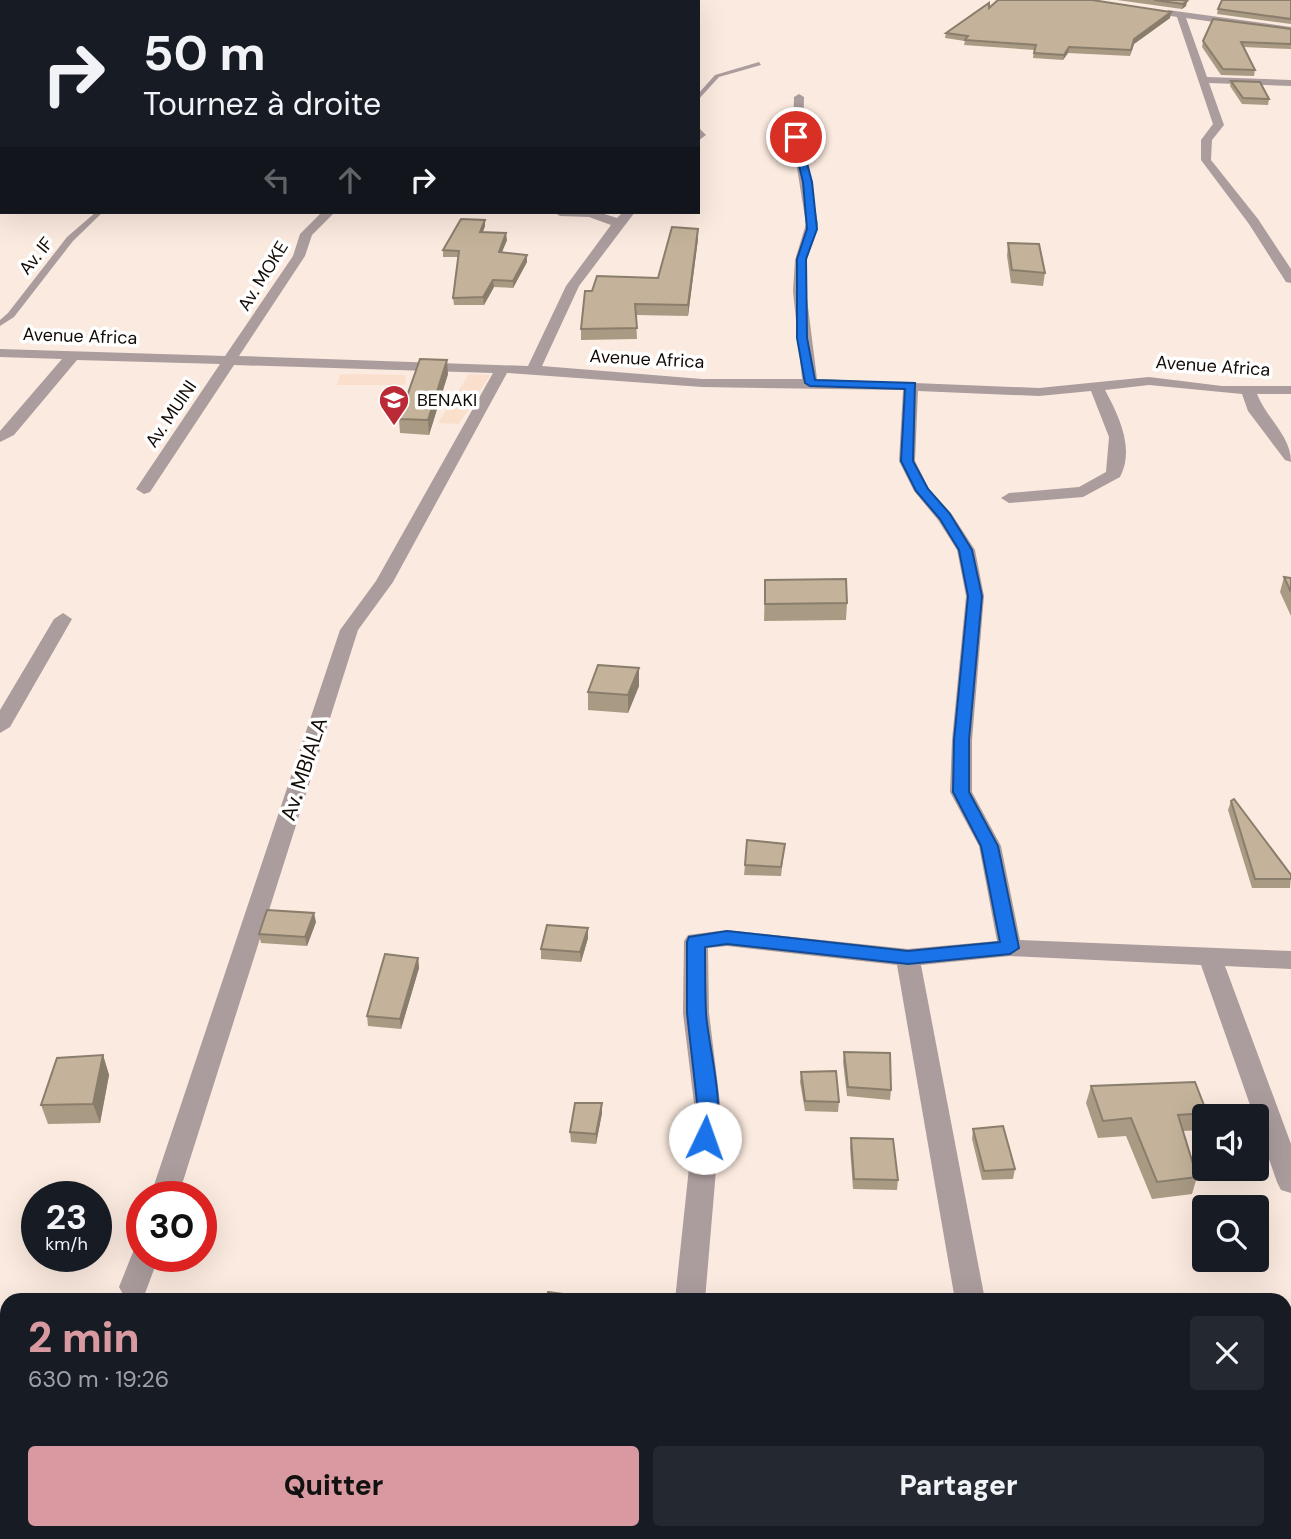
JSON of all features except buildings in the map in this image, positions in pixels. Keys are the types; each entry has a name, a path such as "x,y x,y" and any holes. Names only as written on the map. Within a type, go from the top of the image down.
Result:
{"street":[{"path":"1154,10 1291,30"},
{"path":"1180,14 1219,125 1206,140 1206,160 1254,222 1291,279"},
{"path":"1203,80 1291,83"},
{"path":"799,97 796,137 807,182 812,229 802,259 802,338 810,383"},
{"name":"Av. MOKE","path":"229,362 299,256 306,234 327,214"},
{"path":"590,214 618,223"},
{"path":"533,370 544,340 583,270 627,214"},
{"name":"Avenue Africa","path":"0,353 533,370 627,379 1039,392 1095,384 1149,381 1248,390 1291,390"},
{"path":"0,437 9,432 73,355"},
{"name":"Av. MUINI","path":"144,489 229,362"},
{"name":"Av. MBIALA","path":"169,1181 349,630 384,582 502,369"},
{"path":"1009,498 1083,492 1114,474 1120,448 1112,418 1095,384"},
{"path":"911,386 907,461 922,491 945,517 966,550 975,596 962,740 961,792 990,846 1010,948"},
{"path":"1248,390 1256,411 1291,457"},
{"path":"0,727 63,619"},
{"path":"691,1293 708,1111 696,1013 696,942 727,937 908,958 1010,948 1291,960"},
{"path":"1210,957 1291,1182"},
{"path":"908,958 969,1293"},
{"path":"134,1287 139,1272"}],"lane":[{"path":"700,96 717,76 759,64"},
{"name":"Av. IF","path":"0,324 11,315 69,239 98,214"}],"shaded area":[{"path":"340,374 406,375 405,385 337,385"},
{"path":"469,374 490,375 459,424 438,423"}],"place":[{"name":"BENAKI","path":"394,427"}],"route":[{"path":"705,1138 708,1111 696,1013 696,942 727,937 908,958 1010,948 990,846 961,792 962,740 975,596 966,550 945,517 922,491 907,461 911,386 810,383 802,338 802,259 812,229 807,182 796,137"}]}
